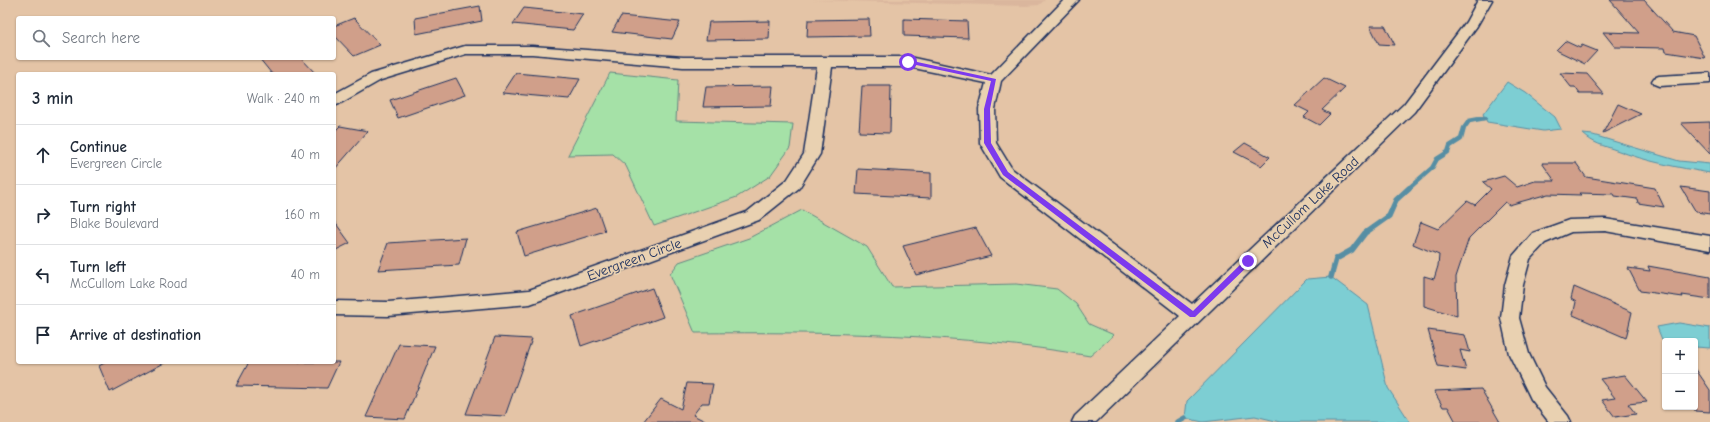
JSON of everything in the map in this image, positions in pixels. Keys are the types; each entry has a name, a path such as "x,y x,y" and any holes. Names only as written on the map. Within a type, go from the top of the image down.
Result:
{"street":[{"path":"1072,0 994,80 987,109 988,143 1006,173 1193,315"},
{"name":"McCullom Lake Road","path":"1082,422 1409,108 1472,23 1485,0"},
{"path":"336,100 376,77 465,50 532,50 683,62 908,62 994,80"},
{"name":"Evergreen Circle","path":"336,308 388,308 530,297 753,216 793,184 812,154 825,62"},
{"path":"1659,82 1710,78"},
{"path":"1561,422 1538,393 1519,354 1510,318 1514,285 1522,256 1539,238 1569,226 1605,225 1710,243"}],"shaded area":[{"path":"813,0 1045,0 1039,5 1025,6"}],"green space":[{"path":"610,73 678,80 676,121 793,124 790,148 770,176 737,197 654,226 626,166 613,154 568,155"},
{"path":"802,210 867,247 892,287 1016,284 1057,289 1076,304 1089,324 1114,335 1090,356 1041,348 943,338 844,334 695,333 670,274 679,262 749,238"}],"water":[{"path":"1507,82 1525,93 1555,117 1561,129 1543,131 1487,122 1483,114"},
{"path":"1583,134 1593,135 1679,161 1710,164 1710,173 1639,158 1598,144"},
{"path":"1331,277 1368,305 1388,388 1410,422 1280,422 1255,416 1203,422 1185,418 1187,401 1307,279"},
{"path":"1679,323 1710,328 1710,348 1698,347 1698,338 1662,338 1662,340 1657,327"}],"building":[{"path":"1610,0 1644,0 1673,32 1694,36 1705,58 1666,52 1665,48 1615,47 1603,32 1639,33"},
{"path":"480,6 482,21 416,34 415,18"},
{"path":"524,8 583,14 573,30 513,24"},
{"path":"621,16 680,22 672,39 612,32"},
{"path":"354,18 380,45 354,56 336,37 336,25"},
{"path":"869,19 870,36 807,37 808,20"},
{"path":"904,19 967,21 968,38 904,36"},
{"path":"770,21 769,39 706,40 709,22"},
{"path":"1370,26 1385,26 1395,45 1379,44"},
{"path":"1565,41 1580,48 1582,45 1597,51 1585,64 1556,50"},
{"path":"261,60 303,60 314,72 270,72"},
{"path":"516,73 580,79 569,99 503,93"},
{"path":"1560,73 1587,74 1604,94 1580,94 1575,87 1571,87"},
{"path":"456,78 465,95 398,118 390,100"},
{"path":"1324,78 1345,88 1322,110 1330,114 1319,125 1304,117 1309,112 1295,105"},
{"path":"773,86 771,106 703,107 706,87"},
{"path":"862,86 891,86 890,133 859,132"},
{"path":"1618,104 1641,114 1603,133"},
{"path":"1710,122 1710,154 1681,123"},
{"path":"340,126 368,131 336,168 336,130"},
{"path":"1245,143 1270,157 1261,166 1234,152"},
{"path":"1542,163 1576,163 1586,177 1655,188 1664,207 1638,203 1637,199 1615,196 1614,194 1548,194 1509,205 1505,202 1469,238 1456,277 1457,316 1424,306 1424,276 1434,279 1438,266 1439,255 1413,244 1421,222 1438,229 1467,201 1475,205 1491,189 1483,182 1504,176 1517,187 1535,181 1555,181"},
{"path":"858,169 931,173 931,198 856,194"},
{"path":"1681,187 1710,191 1710,214 1696,212"},
{"path":"597,208 605,231 524,256 517,232"},
{"path":"336,224 350,243 336,250"},
{"path":"976,228 991,256 916,275 903,246"},
{"path":"466,238 459,265 378,270 388,243"},
{"path":"1648,266 1710,277 1710,299 1640,291 1628,268 1650,271"},
{"path":"1574,287 1632,312 1626,338 1573,315 1576,302 1571,299"},
{"path":"652,288 663,317 581,346 572,316"},
{"path":"1428,330 1465,335 1470,352 1460,350 1466,370 1438,366"},
{"path":"495,337 532,339 505,416 466,414"},
{"path":"399,344 435,346 405,419 366,417"},
{"path":"336,362 339,362 327,388 236,386 248,364 336,364"},
{"path":"102,364 162,364 110,392 99,366"},
{"path":"1698,372 1710,390 1710,412 1695,411 1698,410"},
{"path":"1625,375 1647,402 1628,404 1636,414 1615,417 1602,400 1615,398 1600,379"},
{"path":"687,383 713,384 709,403 702,403 693,415 707,422 643,422 661,399 681,409"},
{"path":"1481,389 1500,422 1456,422 1448,407 1443,407 1434,391"}],"waterway":[{"path":"1408,189 1432,168 1437,159 1448,152 1450,146 1461,139 1464,128 1469,121 1485,118"},
{"path":"1331,277 1336,259 1352,250 1365,233 1389,216 1396,200 1409,188"},
{"path":"1178,422 1185,418"}],"route":[{"path":"908,62 994,80 987,109 988,143 1006,173 1193,315 1248,261"}]}
